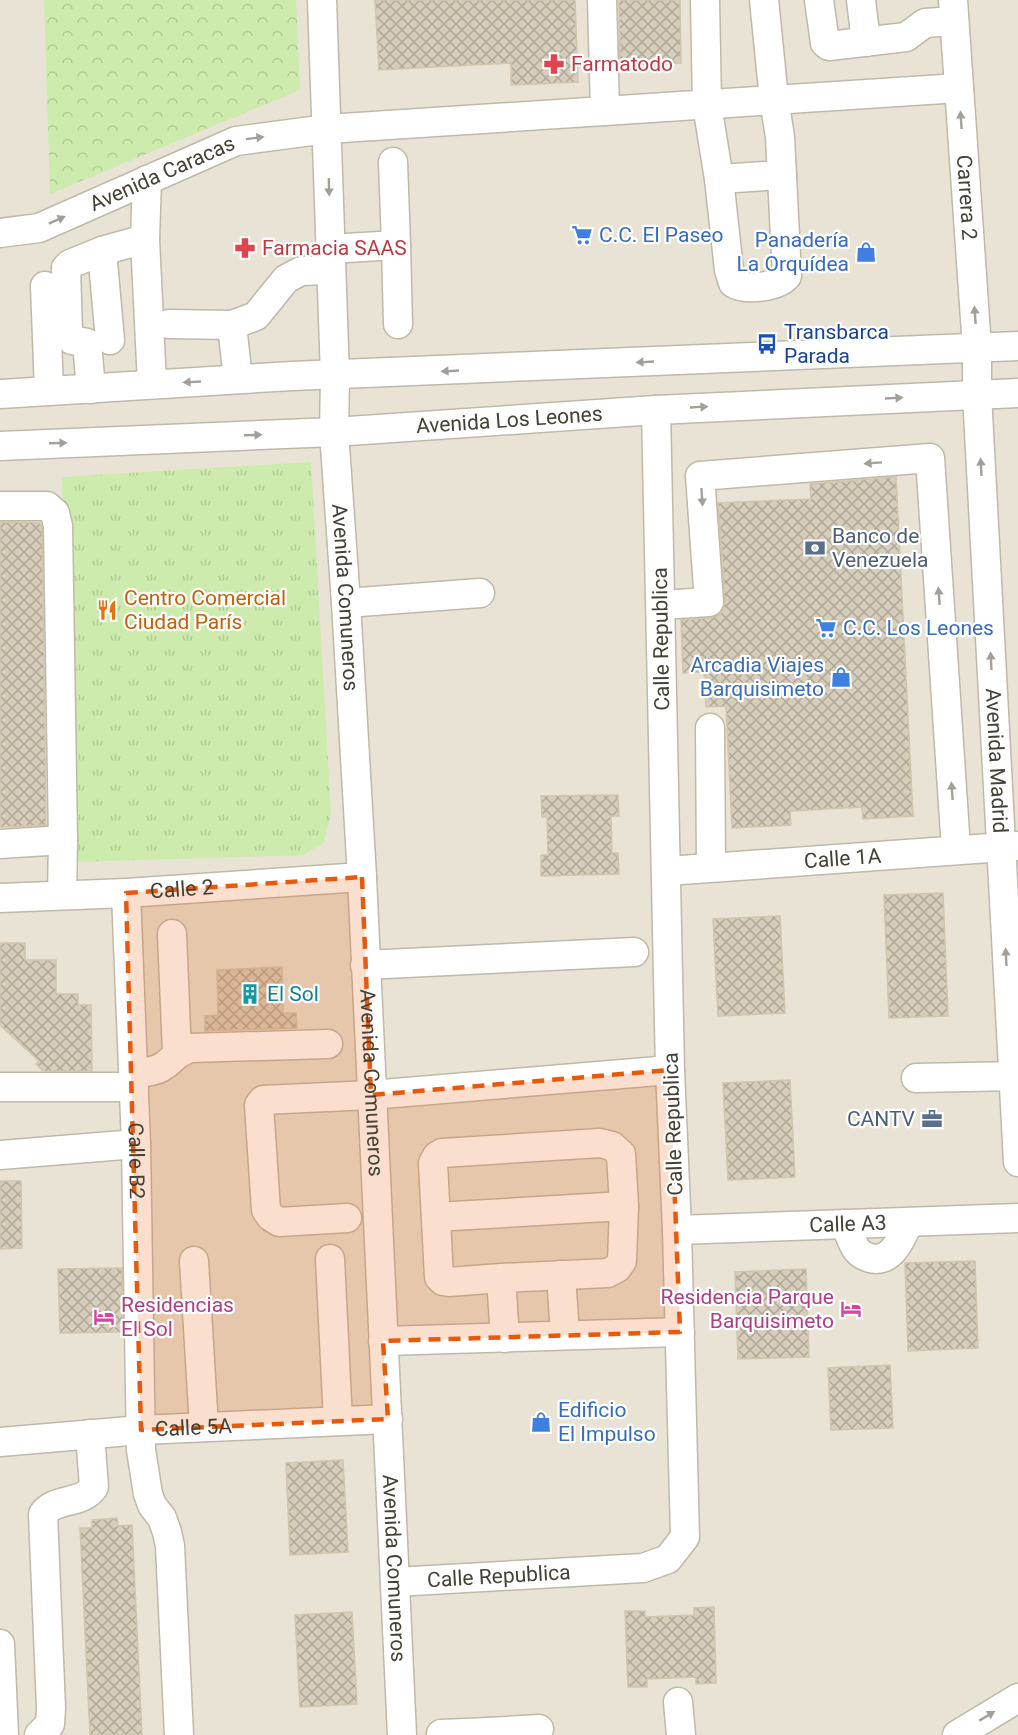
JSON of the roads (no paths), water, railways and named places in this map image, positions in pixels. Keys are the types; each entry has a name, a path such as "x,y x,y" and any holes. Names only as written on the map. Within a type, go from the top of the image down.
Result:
{"street":[{"name":"Avenida Comuneros","path":"322,0 335,376 334,432 362,878 402,1735"},
{"path":"602,0 605,111"},
{"path":"705,0 707,105 719,179 729,270 733,284 740,288 782,283 787,276 780,138 764,0"},
{"path":"819,0 826,46 906,37 925,23 954,10"},
{"path":"861,0 866,42"},
{"name":"Carrera 2","path":"954,10 977,348 977,394"},
{"name":"Avenida Caracas","path":"0,233 39,228 236,141 327,129 959,88"},
{"path":"393,162 398,324"},
{"path":"719,179 782,175"},
{"path":"147,180 145,238 159,331 152,384"},
{"path":"145,238 102,251 70,264 66,268 68,333 72,340 99,342 159,331 232,325 256,316 286,279 301,271 330,259 396,245"},
{"path":"91,389 99,342 102,251"},
{"path":"45,286 49,391"},
{"path":"232,325 238,380"},
{"path":"0,394 152,384 1018,346"},
{"name":"Avenida Los Leones","path":"0,446 334,432 656,410 1018,393"},
{"name":"Avenida Madrid","path":"977,394 1007,772 1018,1162"},
{"name":"Calle Republica","path":"395,1582 642,1568 668,1559 685,1537 677,1230 670,1070 656,410"},
{"path":"661,605 709,602 700,476 930,458 956,849"},
{"path":"0,506 47,506 56,513 57,519 62,895"},
{"path":"346,603 480,593"},
{"path":"710,728 711,867"},
{"path":"0,844 63,840"},
{"name":"Calle 1A","path":"667,871 1009,846"},
{"name":"Calle 2","path":"0,898 126,893 362,878"},
{"name":"Calle B2","path":"126,893 136,1144 141,1450 148,1494 152,1505 162,1518 170,1546 179,1735"},
{"path":"172,934 177,1053"},
{"path":"365,965 633,952"},
{"path":"0,1087 134,1080 163,1067 177,1053 190,1048 328,1044"},
{"path":"347,1218 279,1222 271,1217 266,1210 259,1105 262,1100 371,1095 670,1070"},
{"path":"916,1078 1016,1076"},
{"path":"600,1143 612,1146 621,1154 624,1206 622,1261 617,1268 608,1273 443,1281 439,1277 436,1217 433,1163 442,1153 600,1143"},
{"path":"0,1155 136,1144"},
{"path":"436,1217 624,1206"},
{"name":"Calle A3","path":"677,1230 1018,1218"},
{"path":"330,1259 338,1421"},
{"path":"195,1261 204,1427"},
{"path":"561,1275 565,1335"},
{"path":"501,1278 505,1338"},
{"path":"383,1341 680,1332"},
{"name":"Calle 5A","path":"0,1442 141,1430 388,1419"},
{"path":"39,1735 50,1724 51,1708 43,1514 48,1508 89,1494 94,1487 90,1434"},
{"path":"0,1644 4,1735"},
{"path":"957,1735 1018,1698"},
{"path":"678,1702 681,1735"},
{"path":"441,1734 489,1734 538,1729"}],"place":[{"name":"Farmatodo","path":"554,64"},
{"name":"C.C. El Paseo","path":"582,235"},
{"name":"Farmacia SAAS","path":"245,248"},
{"name":"Panadería La Orquídea","path":"866,252"},
{"name":"Transbarca Parada","path":"767,344"},
{"name":"Banco de Venezuela","path":"815,548"},
{"name":"Centro Comercial Ciudad París","path":"107,610"},
{"name":"C.C. Los Leones","path":"826,628"},
{"name":"Arcadia Viajes Barquisimeto","path":"841,677"},
{"name":"El Sol","path":"250,994"},
{"name":"CANTV","path":"932,1119"},
{"name":"Residencia Parque Barquisimeto","path":"851,1309"},
{"name":"Residencias El Sol","path":"104,1317"},
{"name":"Edificio El Impulso","path":"541,1422"}]}
